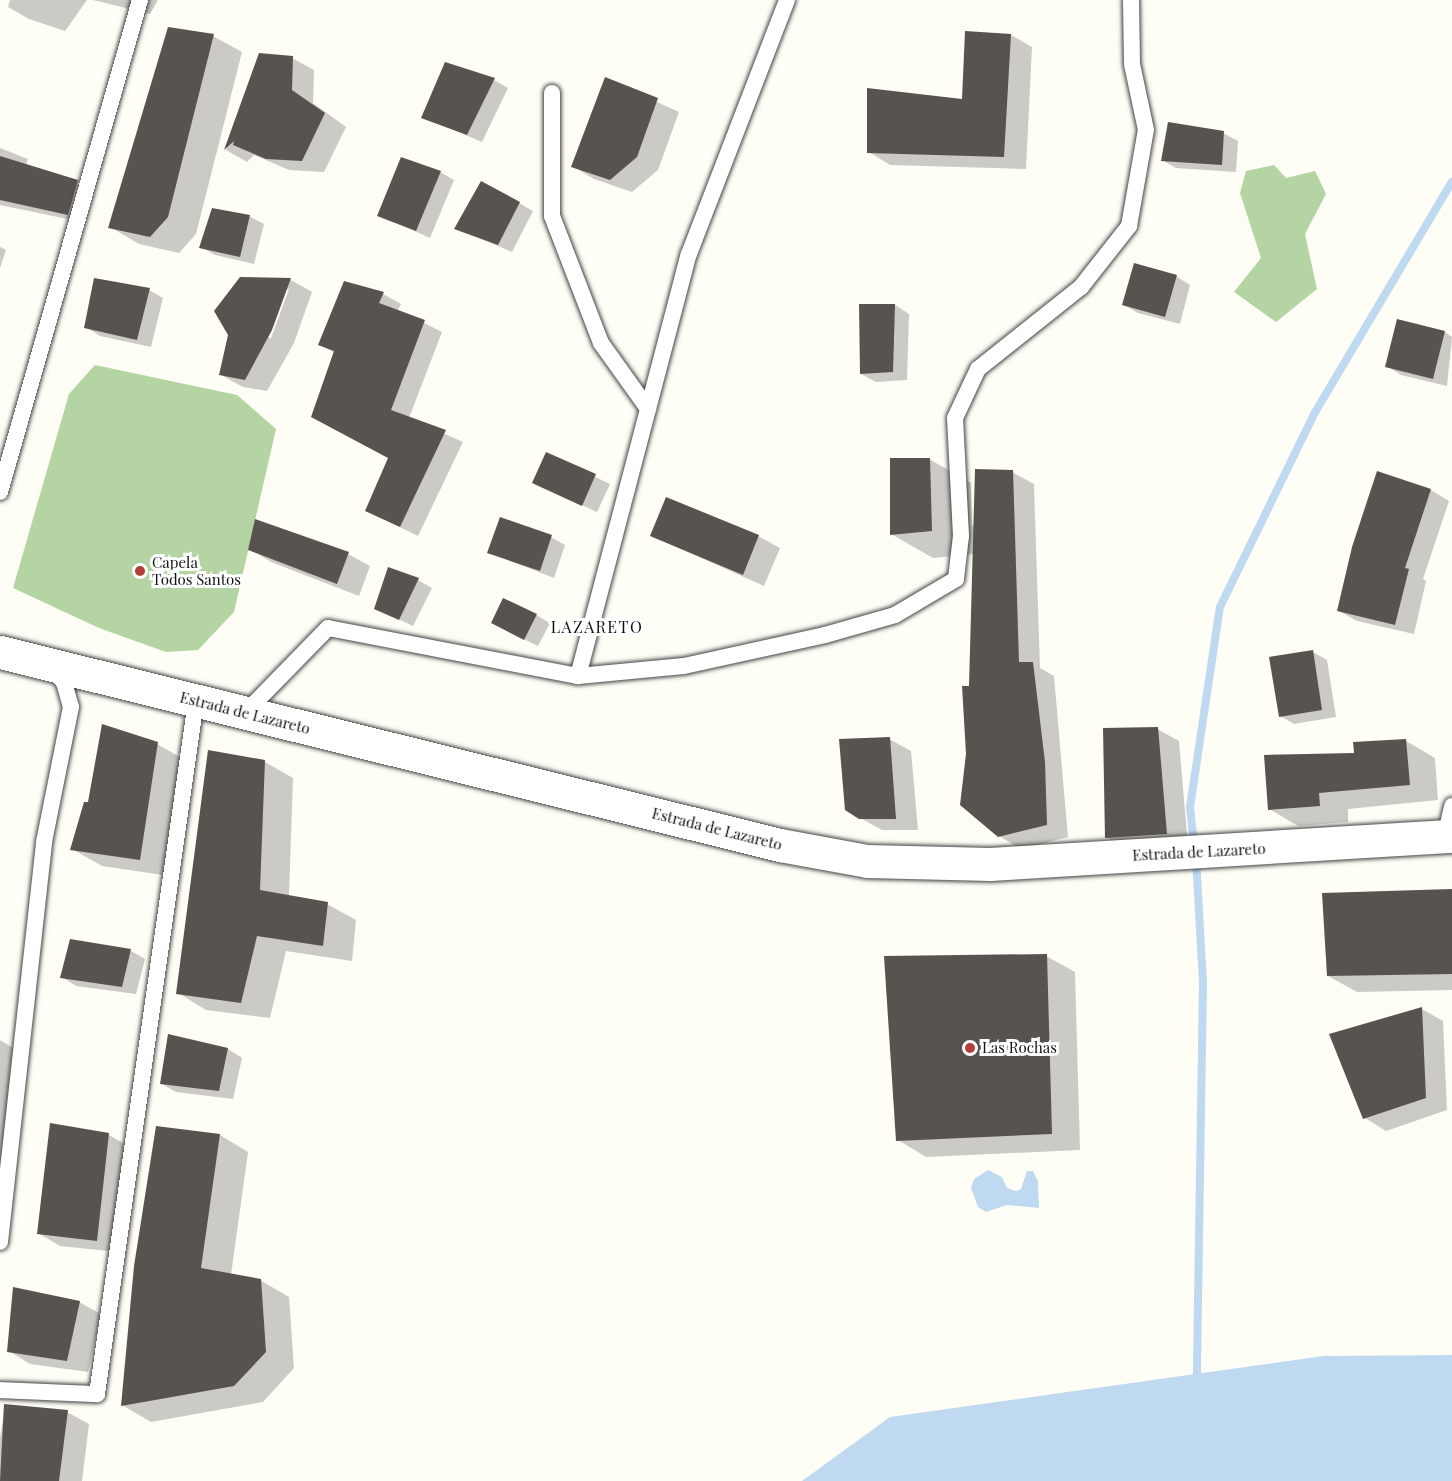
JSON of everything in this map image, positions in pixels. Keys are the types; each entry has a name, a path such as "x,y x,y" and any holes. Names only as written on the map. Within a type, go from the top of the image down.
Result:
{"street":[{"name":"Estrada de Lazareto","path":"0,652 780,845 867,861 990,864 1450,826"}],"lane":[{"path":"0,492 140,0"},
{"path":"578,676 688,254 787,0"},
{"path":"244,714 328,628 578,676 684,666 825,635 895,615 956,579 962,536 955,418 978,369 1081,287 1129,226 1146,130 1132,64 1131,0"},
{"path":"552,93 552,216 601,343 648,409"},
{"path":"0,1242 44,842 71,707 64,682 42,662"},
{"path":"0,1390 97,1394 196,701"}],"green space":[{"path":"1274,165 1286,178 1315,171 1326,194 1305,234 1317,289 1276,322 1234,292 1261,258 1240,193 1246,171"},
{"path":"95,365 237,395 276,429 234,612 198,650 166,652 99,628 13,588 69,394"}],"water":[{"path":"988,1170 1002,1177 1007,1188 1016,1191 1021,1189 1027,1171 1033,1171 1038,1181 1039,1208 1007,1205 986,1212 978,1207 971,1188 974,1179"},
{"path":"1452,1355 1452,1481 802,1481 890,1417 1324,1356"}],"building":[{"path":"168,27 214,34 168,217 150,237 108,228"},
{"path":"965,31 1011,34 1004,157 867,153 867,88 962,99"},
{"path":"259,53 293,56 292,90 325,113 302,161 266,159 233,145 234,141 224,150"},
{"path":"445,62 495,78 467,135 421,118"},
{"path":"605,77 658,98 637,157 610,180 571,167"},
{"path":"1168,122 1224,131 1222,165 1161,161"},
{"path":"0,156 78,180 68,215 0,200"},
{"path":"401,157 441,171 416,231 377,216"},
{"path":"481,181 520,202 498,245 454,229"},
{"path":"212,208 250,215 240,257 199,248"},
{"path":"1134,263 1177,275 1165,317 1122,305"},
{"path":"240,277 291,278 272,330 245,380 219,375 228,335 214,311"},
{"path":"94,278 150,288 137,340 84,328"},
{"path":"344,281 384,292 379,303 425,320 391,410 446,430 400,527 365,511 388,458 311,417 334,351 318,345"},
{"path":"859,304 895,304 893,372 860,374"},
{"path":"1397,319 1445,331 1433,379 1385,367"},
{"path":"546,452 596,474 582,506 532,483"},
{"path":"890,458 930,458 932,531 890,535"},
{"path":"975,469 1013,470 1019,662 1033,662 1045,762 1047,825 998,837 960,805 966,754 962,686 969,686"},
{"path":"1377,471 1431,489 1405,568 1409,569 1395,625 1337,611 1352,547"},
{"path":"666,497 759,535 743,575 650,536"},
{"path":"500,517 552,535 540,571 487,553"},
{"path":"255,519 349,552 337,584 248,550"},
{"path":"388,567 419,578 399,620 374,609"},
{"path":"503,598 537,614 524,640 491,623"},
{"path":"1313,650 1322,710 1279,717 1269,657"},
{"path":"102,724 158,742 140,860 70,850 84,802 88,802"},
{"path":"1158,727 1167,834 1105,838 1103,728"},
{"path":"890,737 896,819 859,819 845,810 839,739"},
{"path":"1406,739 1410,785 1319,793 1320,806 1268,810 1264,755 1354,753 1353,742"},
{"path":"208,750 265,760 260,890 328,902 323,946 257,936 241,1003 176,994"},
{"path":"1452,889 1452,974 1327,976 1322,893"},
{"path":"70,939 131,949 122,987 60,978"},
{"name":"Las Rochas","path":"1047,954 1052,1134 896,1141 884,956"},
{"path":"1422,1007 1426,1098 1363,1119 1329,1034"},
{"path":"168,1034 228,1048 219,1091 160,1084"},
{"path":"50,1123 109,1133 97,1241 37,1234"},
{"path":"156,1126 220,1134 201,1268 261,1279 266,1352 234,1386 121,1406 134,1266"},
{"path":"13,1287 80,1301 67,1361 7,1352"},
{"path":"4,1404 68,1410 59,1481 0,1481"}],"waterway":[{"path":"1194,845 1190,807 1220,607 1314,414 1452,182"},
{"path":"1196,858 1203,984 1197,1375"}],"place":[{"name":"Capela Todos Santos","path":"140,571"},
{"name":"Las Rochas","path":"970,1048"}],"district":[{"name":"LAZARETO","path":"597,627"}]}
